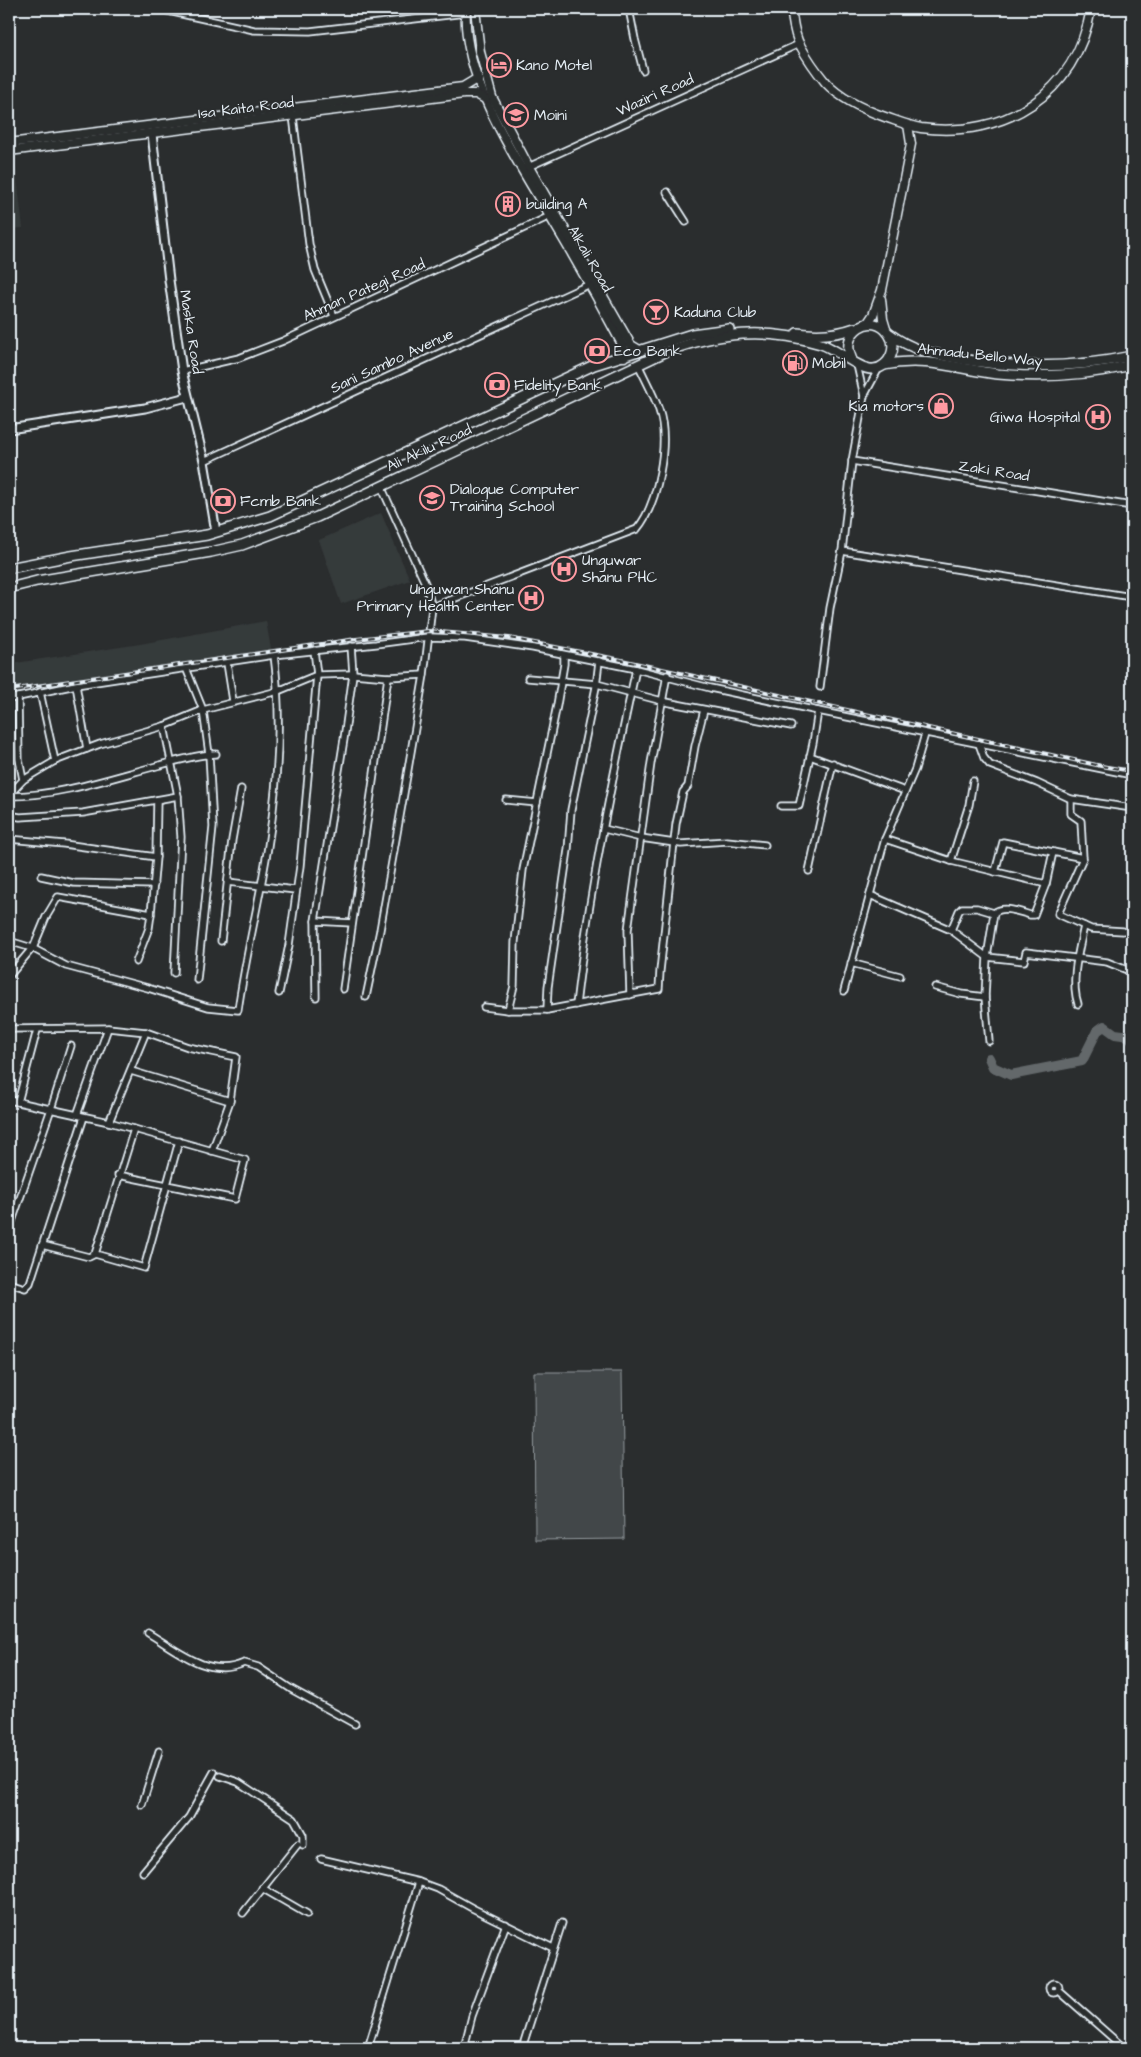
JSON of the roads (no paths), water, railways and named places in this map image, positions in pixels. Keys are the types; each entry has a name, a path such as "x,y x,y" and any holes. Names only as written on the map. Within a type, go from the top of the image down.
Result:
{"main road":[{"name":"Alkali Road","path":"475,9 480,52 492,96 550,216 590,284 624,348 624,357"},
{"path":"791,9 799,44 827,83 851,102 876,114 908,125 922,128 963,129 1006,119 1038,102 1068,71 1091,9"},
{"name":"Alkali Road","path":"466,11 471,53 485,99 632,345 641,350"},
{"name":"Isa Kaita Road","path":"9,146 152,134 294,116 462,87 478,78"},
{"name":"Isa Kaita Road","path":"9,146 366,103 464,94 476,94 485,99"},
{"path":"882,290 882,319 893,340 892,354 882,366 868,369 854,362 848,346 853,332 873,315 882,290 911,144 908,125"},
{"path":"911,144 922,128"},
{"path":"862,326 873,324 888,332"},
{"name":"Ali Akilu Road","path":"9,568 216,532 279,512 594,365 624,357 667,340 714,330 758,328 825,336 862,326"},
{"name":"Ahmadu Bello Way","path":"888,332 912,348 923,351 987,363 1016,366 1079,365 1132,356"},
{"name":"Ali Akilu Road","path":"9,588 37,581 211,552 242,545 317,517 638,364 702,339 745,333 778,336 821,344 854,362"},
{"name":"Ahmadu Bello Way","path":"882,366 918,361 998,374 1035,376 1081,374 1132,365"}],"street":[{"path":"159,9 254,30 310,30 466,11"},
{"path":"629,9 634,39 643,70"},
{"name":"Waziri Road","path":"526,168 799,44"},
{"path":"294,116 309,244 315,270 334,316"},
{"path":"9,134 9,146"},
{"name":"Maska Road","path":"152,134 182,371 204,461 216,532"},
{"path":"666,192 686,222"},
{"name":"Ahman Pategi Road","path":"182,371 239,358 282,341 430,274 550,216"},
{"name":"Sani Sambo Avenue","path":"204,461 590,284"},
{"path":"854,362 864,396"},
{"path":"432,607 637,529 644,520 656,493 663,429 660,411 638,364"},
{"path":"820,687 830,608 842,551 852,461 864,396 882,366"},
{"path":"9,429 145,408 187,397"},
{"name":"Zaki Road","path":"852,461 1132,506"},
{"path":"366,997 380,930 424,675 432,607 425,583 382,486"},
{"path":"842,551 1132,597"},
{"path":"9,700 76,685 274,655 428,636 465,638 599,661 666,675 710,688 818,712 1132,775"},
{"path":"316,996 315,921 344,739 352,674 351,646"},
{"path":"279,993 292,925 295,890 300,866 317,675 314,650"},
{"path":"9,941 32,948 66,966 148,988 208,1007 238,1010 272,820 279,745 278,690 274,655"},
{"path":"508,1010 514,986 514,942 523,870 561,681 564,655"},
{"path":"547,1010 548,987 568,850 571,810 599,661"},
{"path":"227,663 233,701"},
{"path":"186,668 203,710 209,754 213,827 197,980"},
{"path":"576,1005 581,959 614,768 636,669"},
{"path":"9,795 23,780 55,761 87,748 164,726 203,710 278,690 317,675 352,674 388,677 424,675"},
{"path":"630,995 628,930 666,675"},
{"path":"342,989 368,799 388,677"},
{"path":"528,678 596,684 704,710 791,726"},
{"path":"76,685 87,748"},
{"path":"40,692 55,761"},
{"path":"18,697 19,759 23,780"},
{"path":"484,1007 508,1010 547,1010 659,989 674,843 683,792 688,786 704,710"},
{"path":"781,806 799,806 818,712"},
{"path":"164,726 178,796 181,837 174,973"},
{"path":"844,991 886,840 915,769 925,734"},
{"path":"979,744 984,758 990,765 1037,782 1071,799 1132,808"},
{"path":"9,795 21,796 74,787 171,762 216,754"},
{"path":"810,756 906,791"},
{"path":"810,871 833,764"},
{"path":"951,861 969,806 973,781"},
{"path":"221,941 232,840 241,790"},
{"path":"9,815 20,817 83,813 178,796"},
{"path":"1071,799 1071,814 1081,821 1082,825 1082,858 1058,914 1091,929 1124,931"},
{"path":"136,962 149,928 151,914 156,857 157,800"},
{"path":"506,800 537,803"},
{"path":"604,830 674,843 727,842 765,845"},
{"path":"9,839 64,844 156,857"},
{"path":"886,840 951,861 1046,884"},
{"path":"995,872 1004,842 1082,858"},
{"path":"951,930 962,908 977,908 994,912 998,909 1034,914 1046,884 1053,852"},
{"path":"41,876 74,883 154,885"},
{"path":"228,882 295,890"},
{"path":"870,895 951,930 987,956 1024,961 1026,952 1107,962 1132,972"},
{"path":"9,976 32,948 56,899 60,897 151,914"},
{"path":"989,1040 985,997 987,956 994,912"},
{"path":"315,921 352,923"},
{"path":"1078,1004 1075,988 1084,926"},
{"path":"851,963 900,976"},
{"path":"935,987 961,994 985,997"},
{"path":"77,1115 108,1028"},
{"path":"9,1029 108,1028 146,1032 188,1047 236,1057 230,1101 212,1151"},
{"path":"18,1102 37,1030"},
{"path":"109,1122 146,1032"},
{"path":"9,1230 11,1215 51,1109 70,1046"},
{"path":"131,1071 230,1101"},
{"path":"9,1100 109,1122 244,1160 235,1199 118,1175"},
{"path":"9,1283 27,1287 84,1117"},
{"path":"95,1254 118,1175 134,1129"},
{"path":"42,1244 89,1256 95,1254 144,1268 179,1141"},
{"path":"148,1633 200,1665 233,1668 244,1663 258,1667 291,1689 355,1724"},
{"path":"142,1805 159,1751"},
{"path":"143,1872 189,1817 214,1772"},
{"path":"220,1776 238,1782 294,1819 303,1835 300,1845 243,1913"},
{"path":"321,1859 420,1882 438,1889 553,1948"},
{"path":"368,2048 420,1882"},
{"path":"262,1888 307,1914"},
{"path":"522,2048 562,1923"},
{"path":"464,2048 472,2016 506,1924"},
{"path":"1058,1990 1124,2048"}],"waterway":[{"path":"989,1058 993,1067 1011,1075 1082,1061 1097,1031 1104,1026 1115,1034 1130,1036 1132,1040"}],"railway":[{"path":"9,690 356,639 429,631 509,638 617,659 1101,766 1132,771"}],"place":[{"name":"Kano Motel","path":"499,65"},
{"name":"Moini","path":"516,115"},
{"name":"building A","path":"508,204"},
{"name":"Kaduna Club","path":"656,312"},
{"name":"Eco Bank","path":"597,351"},
{"name":"Mobil","path":"795,363"},
{"name":"Fidelity Bank","path":"497,385"},
{"name":"Kia motors","path":"941,406"},
{"name":"Giwa Hospital","path":"1098,417"},
{"name":"Dialogue Computer Training School","path":"432,498"},
{"name":"Fcmb Bank","path":"223,501"},
{"name":"Unguwar Shanu PHC","path":"564,569"},
{"name":"Unguwan Shanu Primary Health Center","path":"531,598"}]}
